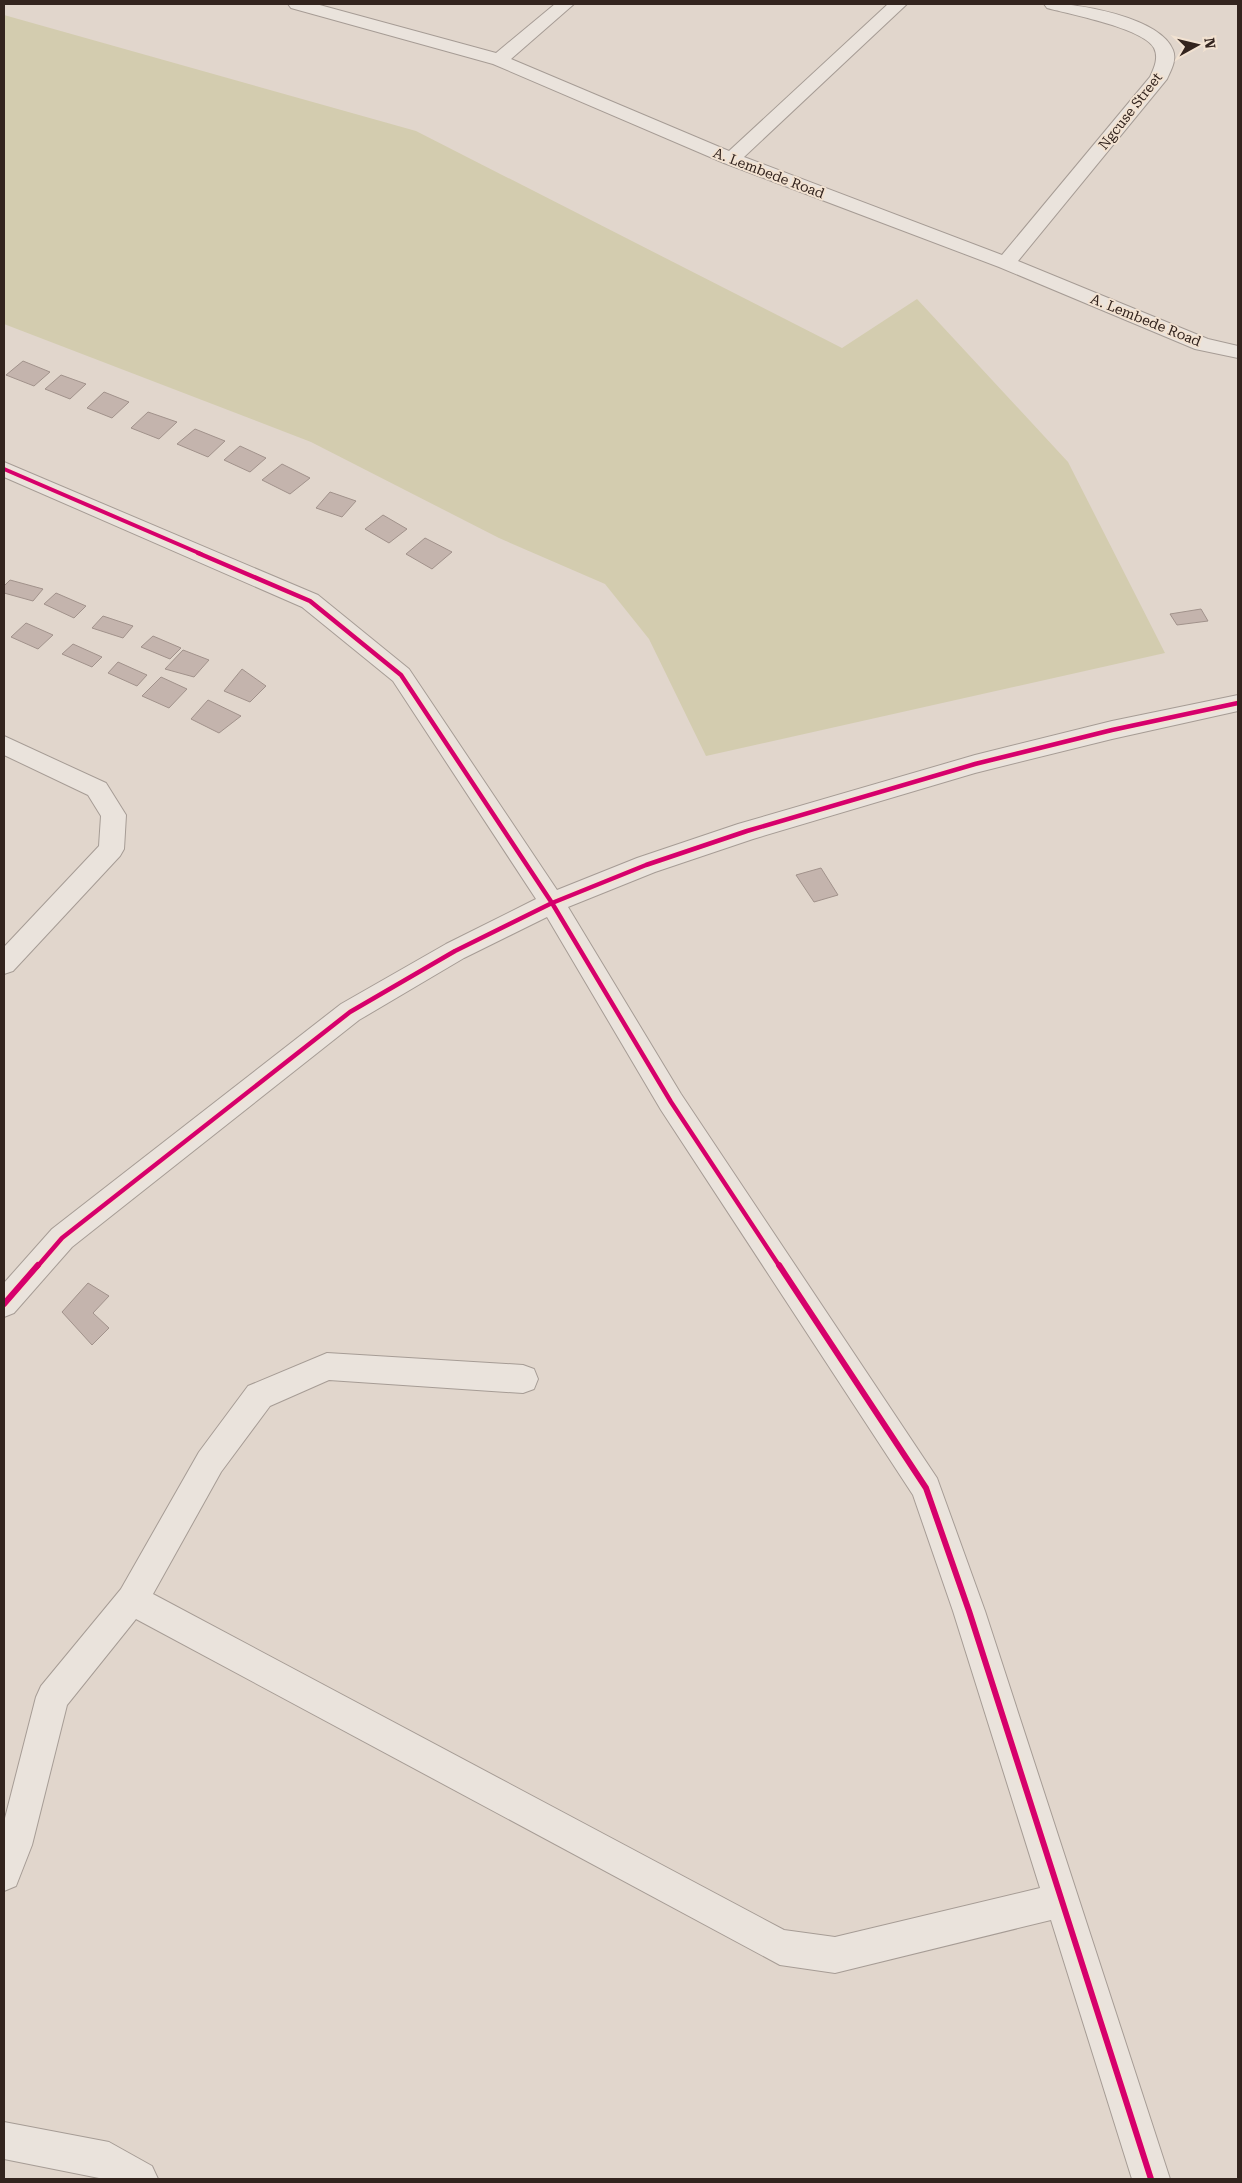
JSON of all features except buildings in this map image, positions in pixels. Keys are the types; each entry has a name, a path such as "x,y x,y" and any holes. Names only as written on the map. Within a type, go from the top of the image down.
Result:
{"street":[{"name":"A. Lembede Road","path":"297,4 499,60 731,159 1006,263 1202,344 1238,352"},
{"path":"499,60 565,4"},
{"path":"731,159 898,4"},
{"name":"Ngcuse Street","path":"1006,263 1158,79 1166,64 1164,50 1156,39 1138,29 1053,4"},
{"path":"4,469 310,601 401,675 552,903 672,1102 926,1488 969,1611 1151,2179"},
{"path":"4,1304 62,1238 350,1012 455,951 552,903 646,866 747,831 975,764 1112,730 1238,703"},
{"path":"4,745 97,789 114,815 111,849 4,964"},
{"path":"4,1874 15,1845 53,1697 132,1600 210,1462 259,1396 327,1366 523,1379"},
{"path":"132,1600 780,1947 836,1955 1062,1900"},
{"path":"4,2140 109,2161 139,2179"}],"shaded area":[{"path":"4,15 416,131 842,348 917,299 1068,462 1165,653 706,756 649,639 605,584 499,538 311,442 4,324"}],"cycle path":[{"path":"4,469 310,601 401,675 552,903 671,1102 926,1488 969,1611 1151,2179"},
{"path":"4,1304 62,1238 350,1012 455,951 552,903 646,865 747,831 975,764 1112,730 1238,703"}]}
